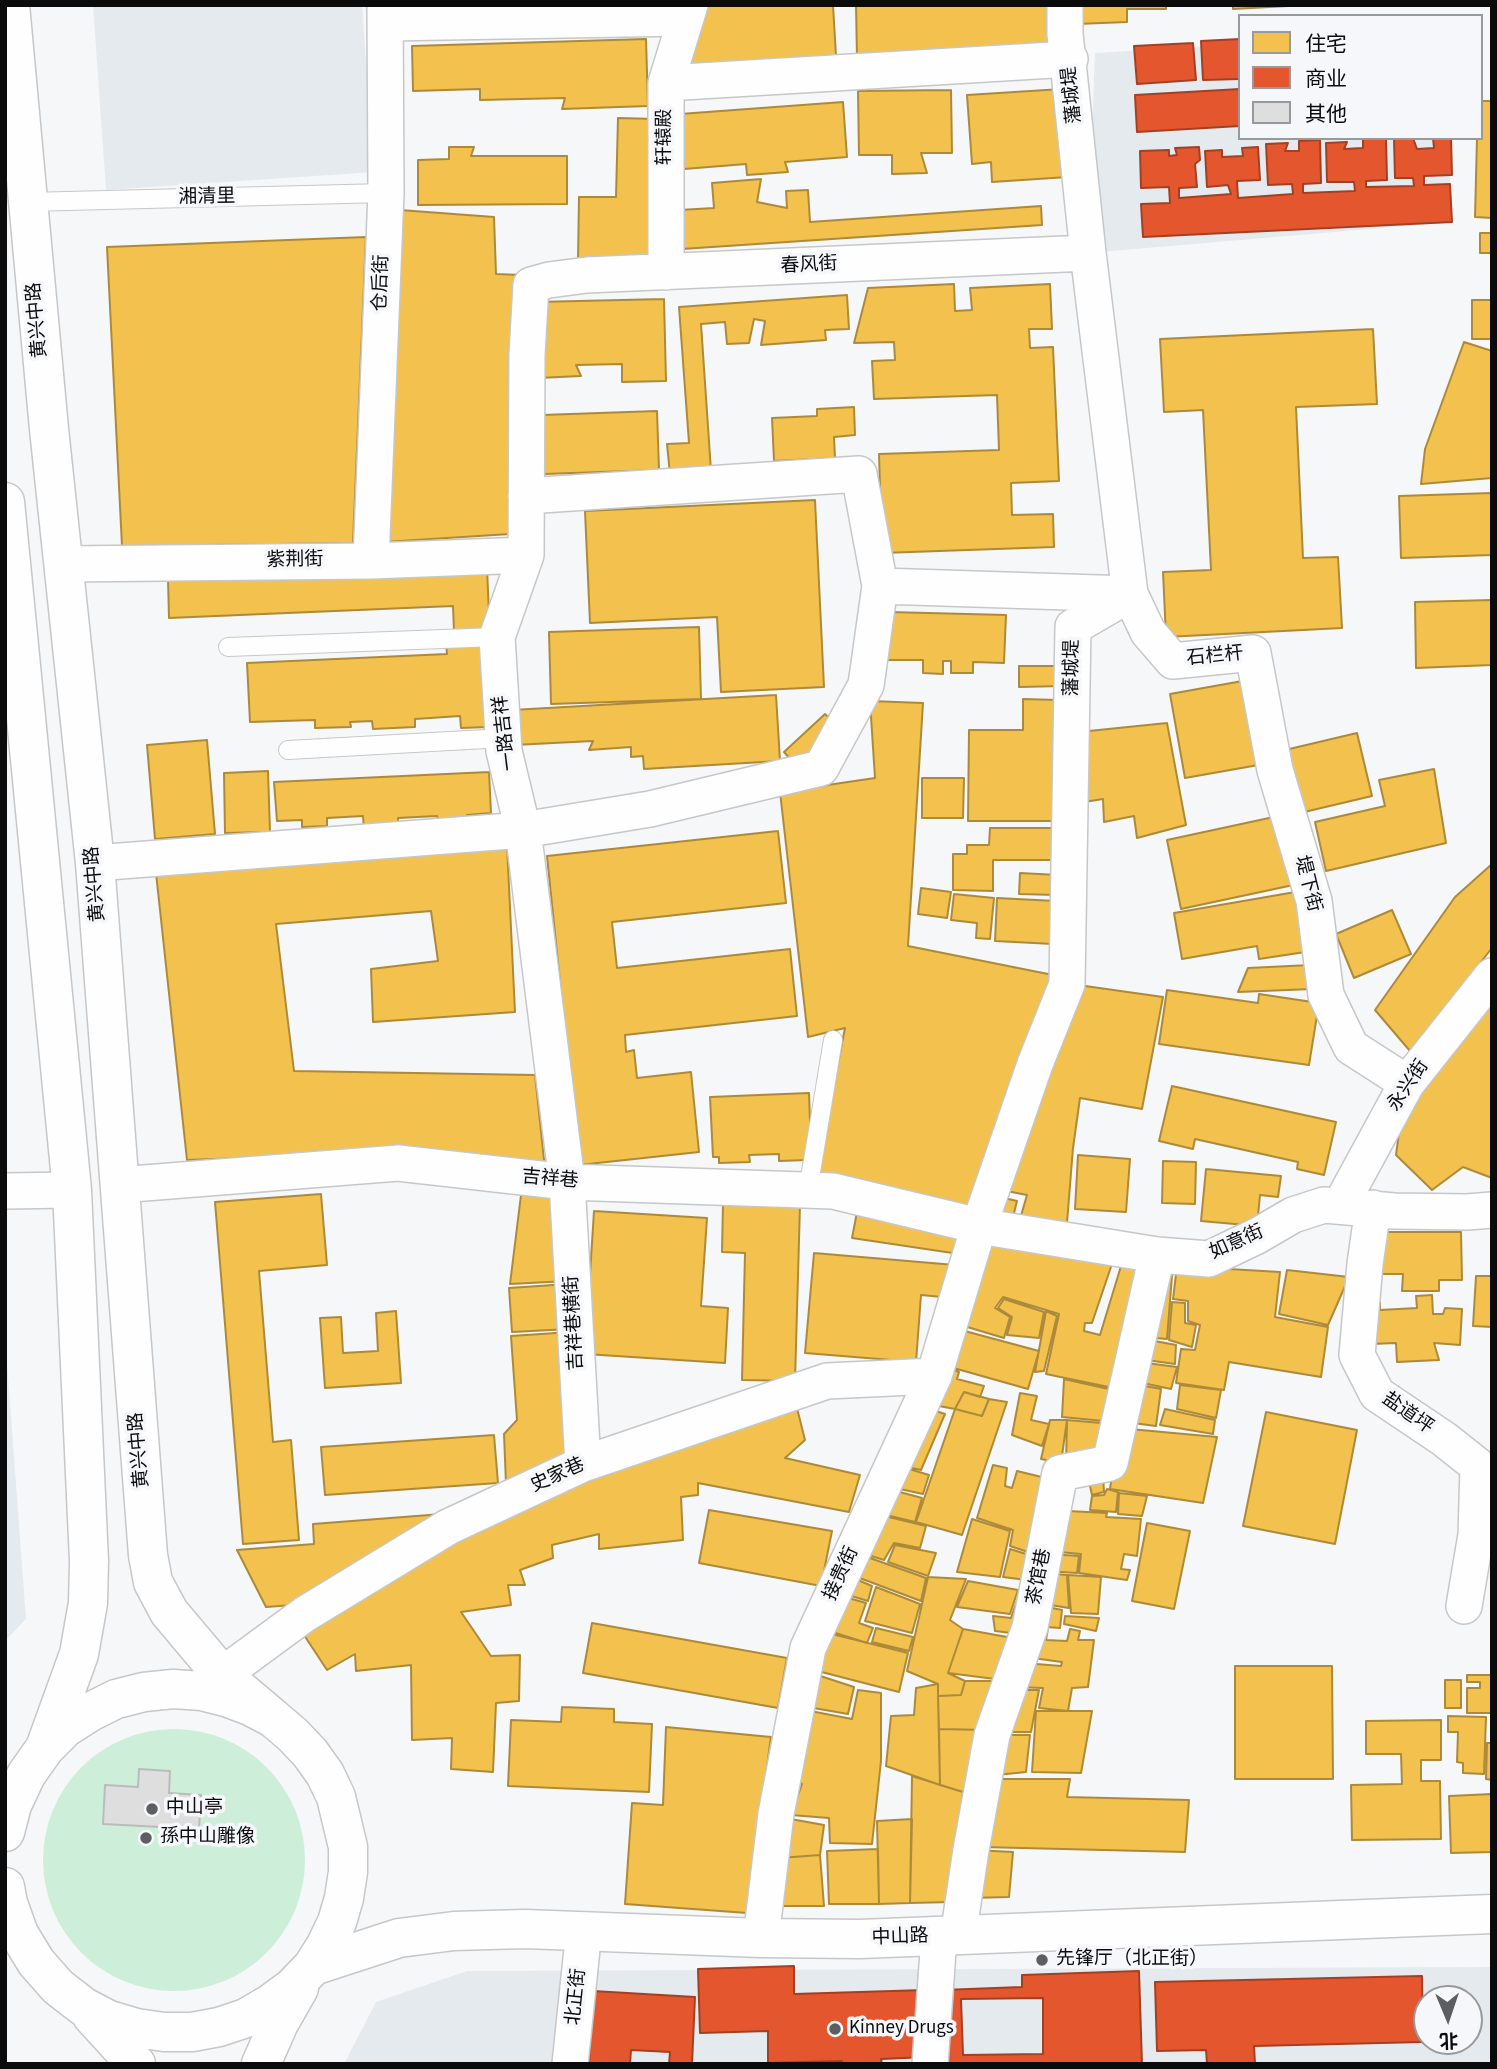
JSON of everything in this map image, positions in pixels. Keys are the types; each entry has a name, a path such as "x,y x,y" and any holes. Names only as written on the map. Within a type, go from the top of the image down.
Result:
{"main road":[{"name":"黄兴中路","path":"10,5 27,202 95,863 148,1555 153,1582 169,1612 192,1643 222,1675 302,1744 325,1774 336,1797 348,1847 348,1872 337,1922 279,2024 261,2064"},
{"path":"5,502 72,1190 89,1581 85,1628 79,1654 45,1748 21,1785 5,1832"},
{"path":"5,1783 65,1728 116,1699 144,1692 173,1689 202,1691 226,1697 272,1718"},
{"path":"5,1887 19,1934 36,1962"},
{"name":"中山路","path":"313,1966 373,1945 427,1933 525,1928 761,1938 948,1936 1492,1914"},
{"path":"5,1932 58,1987 84,2007 136,2064"},
{"path":"84,2007 109,2020 136,2028 192,2032 246,2018 293,1987 313,1966"}],"street":[{"name":"藩城堤","path":"979,1226 1035,1064 1067,985 1073,627 1130,594 1088,253 1070,59 1065,34 1065,5"},
{"path":"385,14 688,12"},
{"name":"轩辕殿","path":"666,272 666,83 688,12"},
{"name":"仓后街","path":"371,561 386,193 385,14"},
{"path":"666,83 1070,59"},
{"name":"春风街","path":"531,285 587,275 1088,253"},
{"name":"一路吉祥","path":"531,285 527,355 526,555 497,637 505,751 523,830 567,1182"},
{"path":"95,863 523,830 650,809 821,768 866,685 880,586 859,474 526,496"},
{"name":"紫荆街","path":"63,564 371,561 526,555"},
{"path":"880,586 1130,594"},
{"name":"石栏杆","path":"1130,594 1148,632 1173,661 1253,653"},
{"name":"堤下街","path":"1253,653 1275,770 1314,901 1326,995 1351,1047 1407,1083"},
{"name":"永兴街","path":"1356,1207 1407,1083 1492,976"},
{"name":"吉祥巷","path":"119,1185 398,1163 567,1182 833,1191 979,1226"},
{"name":"吉祥巷横街","path":"567,1182 583,1464"},
{"path":"5,1191 72,1190"},
{"name":"如意街","path":"979,1226 1157,1255 1209,1259 1257,1236 1293,1214 1324,1205 1467,1212 1492,1210"},
{"name":"盐道坪","path":"1356,1207 1365,1264 1357,1355 1377,1394 1478,1466 1476,1535 1464,1606"},
{"name":"接贵街","path":"761,1938 776,1814 808,1648 934,1376 979,1226"},
{"name":"茶馆巷","path":"948,1936 971,1850 992,1735 1030,1627 1060,1473 1110,1463 1157,1255"},
{"name":"史家巷","path":"222,1675 305,1614 448,1527 583,1464 827,1381 934,1376"},
{"name":"北正街","path":"570,2064 584,1930"},
{"path":"930,2064 948,1936"}],"lane":[{"name":"湘清里","path":"27,202 386,193"},
{"path":"228,647 497,637"},
{"path":"288,750 504,738"},
{"path":"808,1190 833,1040"}],"shaded area":[{"path":"93,5 362,5 374,172 106,190"},
{"path":"1238,44 1238,140 1448,140 1452,222 1088,253 1095,53"},
{"path":"5,1336 26,1619 5,1641"},
{"path":"1492,1967 1492,2064 344,2064 376,2002 467,1971"}],"green space":[{"path":"174,1729 200,1731 224,1739 247,1751 267,1767 283,1787 295,1810 303,1834 303,1886 295,1910 283,1933 267,1953 247,1969 224,1981 200,1989 174,1991 148,1989 124,1981 101,1969 81,1953 65,1933 53,1910 45,1886 43,1860 45,1834 53,1810 65,1787 81,1767 101,1751 124,1739 148,1731"}],"building: 住宅":[{"path":"702,5 833,5 836,56 684,65"},
{"path":"856,5 1051,5 1052,54 857,58"},
{"path":"1076,5 1166,5 1166,9 1127,9 1127,22 1077,24"},
{"path":"1233,5 1288,5 1288,6 1233,9"},
{"path":"646,39 648,106 562,109 565,98 480,100 480,89 413,91 412,46"},
{"path":"1062,89 1068,177 992,182 991,162 972,164 967,95"},
{"path":"951,90 952,153 921,153 927,173 892,174 892,155 859,155 858,91"},
{"path":"1483,101 1492,101 1492,218 1475,217 1477,140 1483,140"},
{"path":"843,102 847,157 785,162 788,172 747,175 746,164 684,169 680,114"},
{"path":"618,118 656,119 655,261 578,260 579,197 616,197"},
{"path":"449,147 474,147 471,156 567,156 567,204 418,205 418,160 449,159"},
{"path":"761,179 757,202 787,208 786,191 808,190 810,222 1041,206 1042,225 682,249 679,210 714,208 712,183"},
{"path":"400,210 494,217 496,274 522,275 510,534 384,542"},
{"path":"1480,233 1492,233 1492,253 1480,253"},
{"path":"366,237 353,543 122,546 107,247"},
{"path":"954,284 955,311 972,310 970,288 1050,284 1052,329 1029,329 1030,348 1053,347 1059,481 1011,483 1012,515 1053,514 1054,547 882,553 879,454 999,450 997,395 874,399 872,361 895,360 894,342 854,343 868,288"},
{"path":"847,295 849,329 825,330 826,340 761,345 765,321 754,319 749,343 727,344 725,322 701,324 711,471 670,474 667,444 689,443 679,307"},
{"path":"664,299 666,381 622,382 622,364 576,365 581,376 538,378 536,302"},
{"path":"1472,300 1492,300 1492,339 1472,339"},
{"path":"1373,329 1377,404 1296,407 1303,558 1338,557 1342,628 1166,637 1163,572 1211,570 1203,410 1164,412 1160,339"},
{"path":"1464,342 1492,351 1492,478 1421,484 1425,449"},
{"path":"854,407 855,435 834,437 835,458 774,461 772,418 817,416 817,409"},
{"path":"657,411 659,470 544,474 542,415"},
{"path":"1492,493 1492,555 1401,558 1399,496"},
{"path":"815,500 824,687 721,692 717,617 590,623 585,511"},
{"path":"487,566 493,716 488,727 461,728 460,716 415,719 415,727 373,729 372,721 350,722 351,727 315,728 315,720 250,722 247,663 447,654 445,633 454,632 453,606 169,618 168,579"},
{"path":"1492,600 1492,665 1416,668 1415,602"},
{"path":"889,612 1006,615 1004,663 973,662 973,673 951,673 951,661 943,661 943,674 923,673 923,660 888,660"},
{"path":"699,627 701,699 551,704 549,632"},
{"path":"1019,666 1062,666 1063,686 1019,687"},
{"path":"1248,680 1264,764 1185,778 1170,694"},
{"path":"776,695 780,761 644,769 643,756 631,757 631,747 589,750 593,741 514,745 512,710"},
{"path":"1023,699 1058,700 1057,821 968,821 969,730 1023,730"},
{"path":"870,701 923,703 908,946 1058,976 972,1215 816,1176 845,1028 808,1037 780,792 875,778"},
{"path":"825,714 839,728 798,768 784,752"},
{"path":"1167,723 1186,825 1137,838 1134,816 1104,822 1103,799 1078,803 1079,732"},
{"path":"1357,733 1372,796 1300,813 1285,750"},
{"path":"207,740 215,834 155,839 147,745"},
{"path":"1434,769 1446,843 1326,871 1315,822 1385,806 1379,780"},
{"path":"268,771 270,832 225,833 224,773"},
{"path":"489,772 491,813 467,815 469,820 439,822 437,816 398,818 398,827 364,829 363,816 327,818 327,826 302,827 302,820 277,821 274,782"},
{"path":"922,778 964,778 963,818 922,818"},
{"path":"1283,815 1298,884 1181,909 1167,840"},
{"path":"990,828 1056,828 1056,860 993,860 993,891 953,890 953,854 967,854 967,845 989,845"},
{"path":"778,831 786,903 612,922 617,968 790,949 797,1016 625,1035 626,1052 634,1050 637,1078 691,1072 699,1152 579,1165 547,856"},
{"path":"507,845 515,1012 373,1022 371,969 438,961 431,911 276,924 294,1071 535,1075 545,1169 402,1152 187,1160 156,873"},
{"path":"1492,864 1492,948 1410,1051 1375,1010 1455,897"},
{"path":"1020,873 1058,875 1057,895 1019,894"},
{"path":"921,888 951,892 947,918 918,914"},
{"path":"1301,891 1312,951 1259,959 1257,946 1182,959 1174,913"},
{"path":"954,894 994,898 990,939 976,938 977,923 951,920"},
{"path":"997,898 1056,901 1053,944 995,941"},
{"path":"1392,910 1411,954 1354,978 1336,934"},
{"path":"1311,965 1312,989 1238,992 1248,968"},
{"path":"1071,984 1163,997 1142,1109 1080,1098 1066,1235 1018,1226 1027,1195 996,1189"},
{"path":"1167,990 1258,1003 1259,994 1319,1003 1309,1065 1159,1044"},
{"path":"1492,997 1492,1178 1463,1167 1432,1190 1396,1155 1402,1110"},
{"path":"1172,1086 1336,1122 1324,1175 1297,1169 1298,1162 1195,1139 1193,1149 1159,1141"},
{"path":"809,1093 811,1149 807,1160 779,1161 779,1154 749,1155 750,1162 719,1163 719,1157 713,1157 710,1097"},
{"path":"1078,1155 1130,1159 1126,1212 1075,1209"},
{"path":"1163,1161 1196,1162 1195,1204 1162,1203"},
{"path":"1206,1169 1281,1176 1278,1197 1260,1195 1257,1226 1201,1221"},
{"path":"563,1192 568,1281 510,1284 521,1195"},
{"path":"321,1194 327,1265 259,1271 273,1442 291,1440 299,1540 243,1544 215,1202"},
{"path":"1000,1197 1017,1201 1012,1221 996,1217"},
{"path":"723,1203 800,1205 795,1381 742,1380 745,1253 722,1252"},
{"path":"594,1211 707,1218 701,1306 728,1308 725,1363 585,1354"},
{"path":"857,1212 970,1230 966,1255 852,1238"},
{"path":"984,1231 1116,1252 1092,1323 1085,1323 1084,1331 1100,1335 1125,1253 1152,1259 1123,1390 1046,1374 1059,1314 1003,1297 995,1308 1010,1317 1004,1338 964,1326"},
{"path":"1377,1232 1461,1232 1462,1280 1439,1280 1439,1291 1402,1291 1403,1274 1378,1274"},
{"path":"814,1253 955,1265 953,1298 921,1295 916,1362 805,1353"},
{"path":"1173,1263 1167,1339 1144,1337"},
{"path":"1177,1266 1280,1272 1275,1317 1328,1327 1321,1377 1229,1362 1224,1390 1176,1383 1181,1349 1195,1350 1200,1325 1188,1321 1188,1301 1173,1299"},
{"path":"1287,1270 1349,1277 1328,1325 1279,1314"},
{"path":"1476,1276 1492,1276 1492,1327 1473,1326"},
{"path":"568,1284 570,1329 512,1332 509,1288"},
{"path":"1432,1295 1433,1314 1443,1314 1445,1308 1462,1309 1460,1345 1434,1343 1439,1360 1397,1362 1396,1343 1371,1344 1369,1303 1380,1302 1380,1310 1417,1308 1416,1296"},
{"path":"1004,1299 1044,1312 1039,1338 1007,1335 1012,1317 998,1308"},
{"path":"1172,1302 1185,1303 1185,1323 1196,1325 1192,1347 1169,1340"},
{"path":"396,1311 401,1383 325,1388 320,1318 341,1317 343,1353 378,1351 376,1313"},
{"path":"1046,1311 1057,1316 1044,1371 1035,1372"},
{"path":"961,1330 1039,1351 1028,1389 950,1367"},
{"path":"571,1332 579,1457 506,1484 504,1434 517,1420 511,1336"},
{"path":"1144,1339 1176,1345 1175,1364 1139,1359"},
{"path":"1139,1362 1177,1367 1171,1389 1133,1381"},
{"path":"940,1364 959,1372 957,1379 984,1386 980,1397 964,1392 955,1409 928,1404"},
{"path":"1064,1379 1122,1392 1114,1422 1062,1417"},
{"path":"1134,1384 1161,1389 1156,1426 1125,1422"},
{"path":"1180,1385 1221,1390 1216,1418 1177,1409"},
{"path":"964,1392 989,1399 982,1416 955,1409"},
{"path":"1020,1393 1037,1396 1031,1420 1049,1424 1042,1446 1012,1435"},
{"path":"989,1399 1007,1402 962,1535 916,1522 955,1409 982,1416"},
{"path":"796,1404 805,1440 785,1458 860,1475 849,1512 698,1483 698,1495 681,1497 683,1540 599,1549 599,1534 552,1545 553,1558 520,1570 525,1585 508,1585 511,1605 461,1612 491,1656 520,1655 519,1701 496,1703 493,1772 451,1769 452,1738 412,1740 411,1665 356,1671 355,1654 327,1670 302,1632 481,1521 636,1456"},
{"path":"924,1407 945,1414 921,1470 899,1465"},
{"path":"1165,1409 1215,1420 1213,1434 1160,1425"},
{"path":"1266,1412 1357,1430 1335,1544 1243,1526"},
{"path":"1050,1420 1067,1420 1061,1463 1041,1459"},
{"path":"1067,1420 1113,1424 1106,1460 1066,1466"},
{"path":"1119,1428 1217,1437 1203,1503 1110,1489"},
{"path":"494,1435 498,1483 325,1495 321,1447"},
{"path":"896,1465 929,1475 923,1494 886,1486"},
{"path":"993,1465 1007,1468 1005,1486 1012,1488 1017,1471 1054,1480 1040,1556 1010,1546 1013,1530 977,1518"},
{"path":"1087,1473 1103,1474 1104,1492 1092,1495"},
{"path":"885,1488 922,1498 915,1522 874,1512"},
{"path":"1107,1489 1118,1492 1116,1512 1090,1510 1092,1496 1104,1495"},
{"path":"1119,1493 1147,1496 1142,1516 1118,1514"},
{"path":"709,1510 832,1531 821,1586 699,1563"},
{"path":"1068,1511 1107,1513 1106,1517 1141,1519 1137,1556 1124,1554 1121,1569 1130,1570 1127,1580 1079,1573 1081,1554 1048,1551"},
{"path":"455,1513 306,1604 266,1607 237,1550 314,1544 313,1524"},
{"path":"872,1513 926,1526 920,1548 894,1543 884,1560 855,1551"},
{"path":"972,1519 1010,1531 1000,1577 957,1572"},
{"path":"1147,1523 1190,1531 1174,1609 1132,1601"},
{"path":"895,1545 936,1553 928,1576 888,1562"},
{"path":"1010,1549 1039,1558 1034,1581 1003,1577"},
{"path":"856,1553 926,1578 921,1601 849,1574"},
{"path":"1049,1554 1079,1556 1077,1573 1045,1571"},
{"path":"1043,1573 1067,1575 1069,1608 1038,1603"},
{"path":"846,1575 872,1586 868,1601 838,1592"},
{"path":"1068,1575 1101,1577 1098,1614 1071,1613"},
{"path":"928,1577 966,1579 950,1620 963,1629 948,1673 965,1681 961,1695 938,1696 938,1684 907,1671"},
{"path":"968,1581 1018,1590 1010,1614 957,1607"},
{"path":"876,1587 920,1604 912,1633 865,1621"},
{"path":"1020,1592 1020,1634 995,1631 993,1616 1011,1618"},
{"path":"838,1595 866,1603 859,1623 873,1628 867,1643 823,1629"},
{"path":"1038,1605 1062,1610 1060,1628 1033,1626"},
{"path":"1065,1616 1099,1618 1096,1631 1064,1624"},
{"path":"592,1623 787,1658 778,1708 583,1673"},
{"path":"876,1628 913,1637 909,1651 872,1642"},
{"path":"1048,1628 1046,1640 1067,1641 1070,1629 1080,1631 1078,1640 1094,1640 1088,1687 1072,1688 1068,1711 1039,1708 1043,1688 1014,1687 1024,1663 1061,1666 1062,1662 1025,1657 1034,1629"},
{"path":"963,1629 1018,1639 1003,1680 948,1673"},
{"path":"820,1631 908,1653 899,1692 810,1669"},
{"path":"1235,1666 1332,1666 1333,1779 1235,1779"},
{"path":"808,1672 854,1687 848,1714 802,1706"},
{"path":"1467,1675 1492,1675 1492,1713 1467,1713 1467,1688 1480,1688 1480,1682 1467,1682"},
{"path":"1445,1680 1461,1680 1461,1708 1445,1708"},
{"path":"965,1681 994,1681 986,1730 939,1729 938,1696 961,1695"},
{"path":"938,1684 940,1785 886,1766 891,1716 914,1715 916,1688"},
{"path":"858,1690 881,1693 881,1761 872,1844 830,1843 829,1818 791,1815 802,1784 791,1779 805,1710 852,1719"},
{"path":"1013,1690 1039,1690 1031,1732 997,1732"},
{"path":"562,1707 614,1709 614,1722 652,1724 649,1792 508,1786 511,1720 561,1722"},
{"path":"1036,1711 1092,1711 1081,1773 1032,1772"},
{"path":"1448,1716 1486,1717 1484,1774 1463,1773 1463,1763 1457,1762 1458,1732 1448,1732"},
{"path":"1441,1720 1441,1760 1421,1760 1421,1781 1440,1781 1441,1839 1352,1840 1351,1785 1402,1784 1401,1754 1366,1754 1366,1721"},
{"path":"666,1727 771,1737 747,1913 625,1904 632,1803 663,1805"},
{"path":"939,1729 986,1730 963,1792 940,1785"},
{"path":"996,1735 1030,1735 1026,1772 987,1776"},
{"path":"1487,1743 1492,1743 1492,1780 1486,1779"},
{"path":"912,1776 963,1792 952,1902 910,1903"},
{"path":"993,1779 1070,1779 1067,1797 1189,1800 1185,1852 981,1847"},
{"path":"1492,1794 1492,1852 1451,1853 1449,1796"},
{"path":"785,1818 824,1825 820,1855 779,1858"},
{"path":"912,1819 910,1903 879,1904 877,1821"},
{"path":"878,1849 879,1904 829,1904 827,1851"},
{"path":"975,1850 1013,1852 1009,1897 970,1898"},
{"path":"820,1855 824,1906 772,1906 779,1858"}],"building: 商业":[{"path":"1238,39 1238,79 1203,80 1201,41"},
{"path":"1193,43 1196,80 1137,84 1134,46"},
{"path":"1238,89 1238,126 1137,132 1135,95"},
{"path":"1320,140 1321,183 1303,184 1303,193 1355,191 1354,182 1327,182 1326,143 1347,142 1344,149 1363,148 1363,140 1386,140 1387,180 1366,181 1366,187 1414,186 1413,178 1395,178 1394,140 1414,140 1417,149 1434,148 1433,140 1451,140 1452,175 1424,176 1424,185 1450,184 1452,222 1143,237 1141,204 1170,203 1169,187 1141,188 1140,151 1169,150 1169,156 1177,155 1175,148 1199,147 1200,160 1195,164 1197,187 1179,188 1179,198 1231,194 1228,185 1207,187 1205,151 1222,150 1222,157 1243,156 1242,148 1258,147 1260,180 1237,181 1238,198 1293,194 1292,184 1268,185 1266,144 1288,143 1285,151 1299,151 1299,141"},
{"path":"794,1966 794,1994 925,1990 927,2057 881,2059 882,2064 842,2064 842,2061 768,2063 768,2031 700,2033 698,1969"},
{"path":"1139,1971 1142,2064 944,2064 942,1990 1022,1987 1022,1975"},
{"path":"1422,1976 1422,1985 1413,1985 1413,2042 1254,2046 1255,2064 1207,2064 1206,2050 1157,2051 1155,1982"},
{"path":"593,1991 695,1997 692,2064 669,2064 670,2052 631,2050 630,2064 589,2064"},
{"path":"1043,1998 1043,2054 963,2055 961,1999"}],"building: 其他":[{"name":"中山亭","path":"139,1769 170,1771 169,1793 201,1795 199,1829 103,1824 105,1785 138,1787"}],"place":[{"name":"中山亭","path":"152,1809"},
{"name":"孫中山雕像","path":"146,1838"},
{"name":"先锋厅（北正街）","path":"1042,1960"},
{"name":"Kinney Drugs","path":"835,2029"}]}
